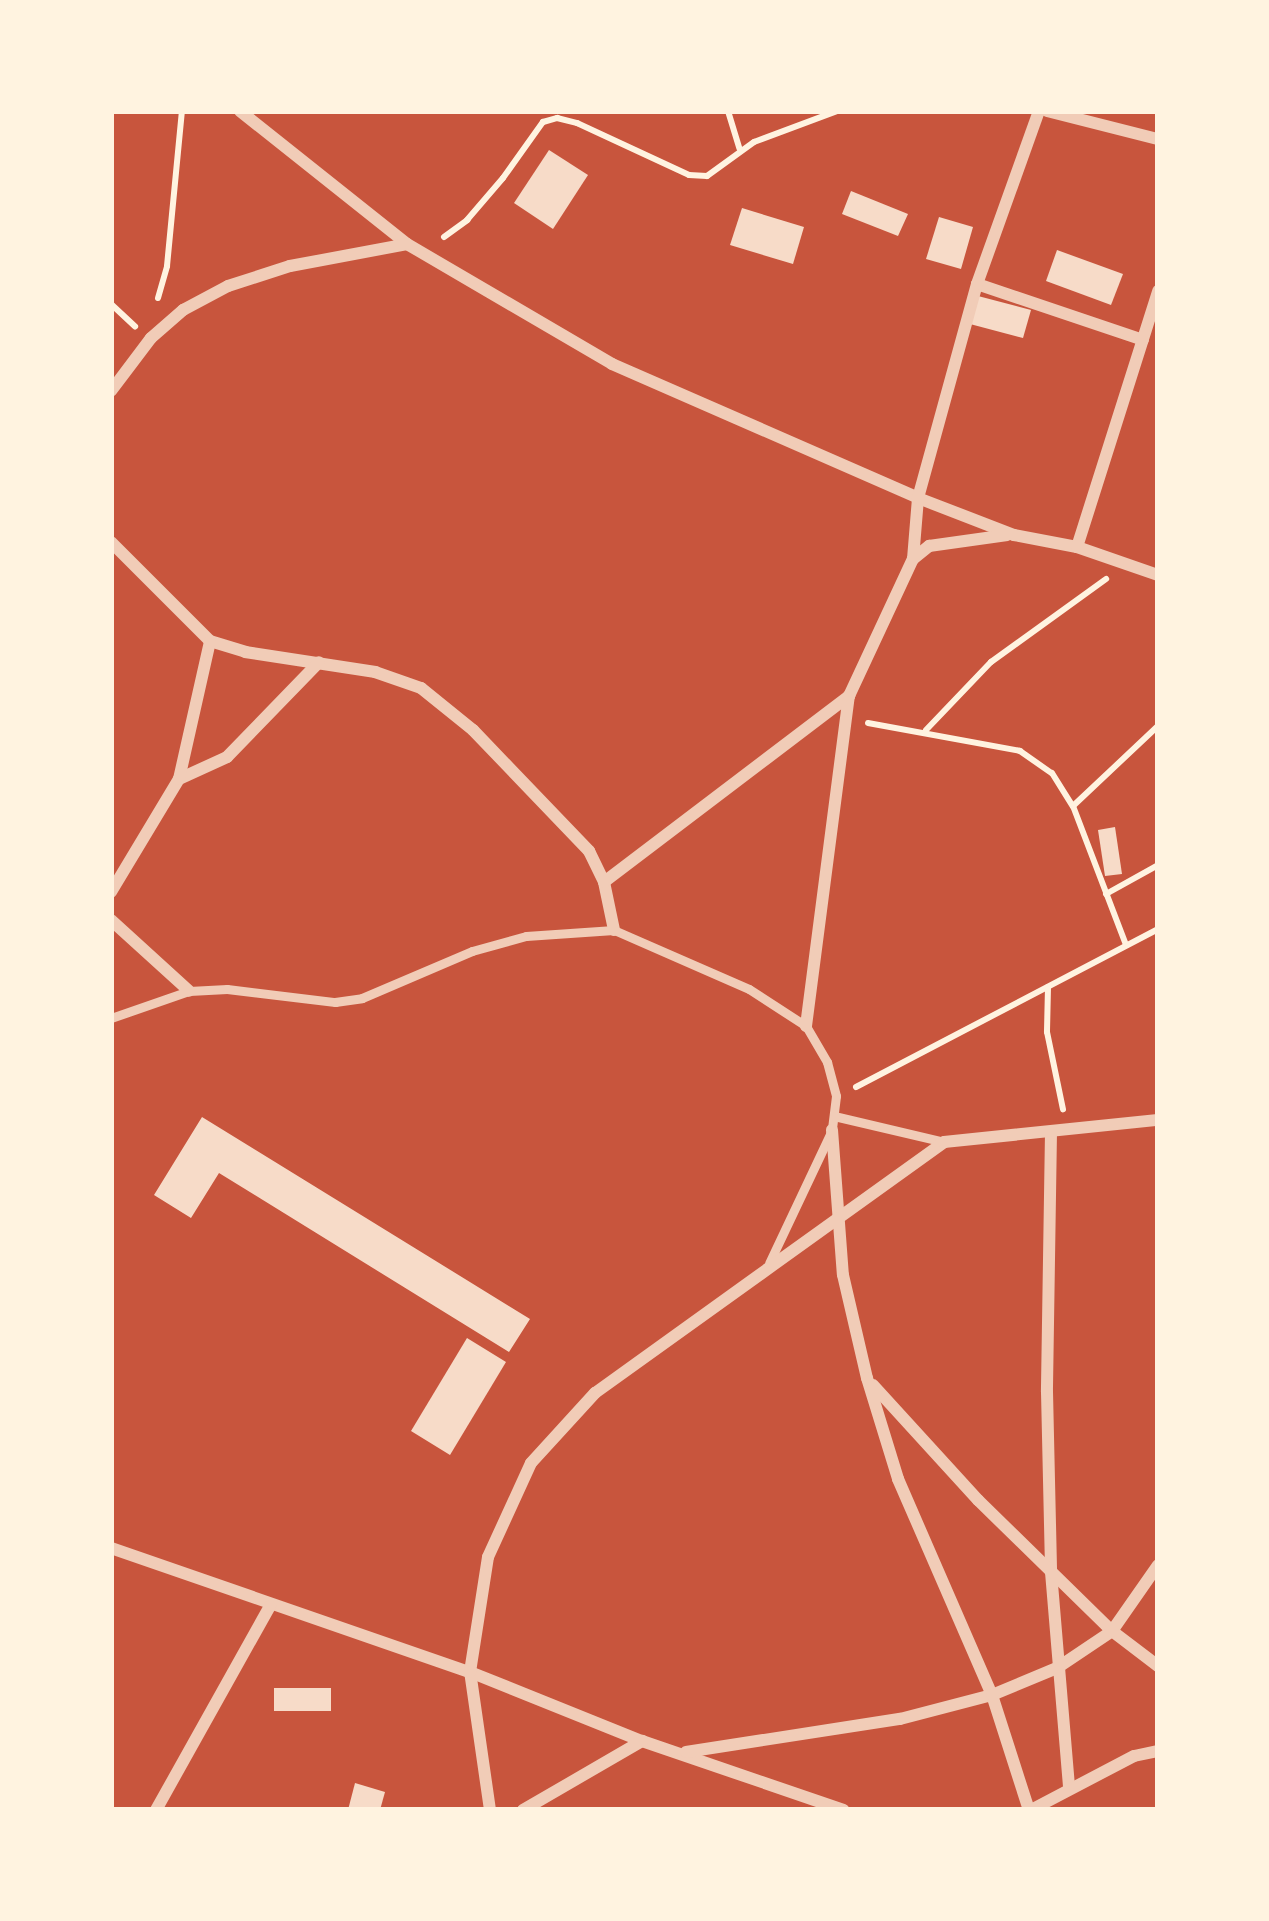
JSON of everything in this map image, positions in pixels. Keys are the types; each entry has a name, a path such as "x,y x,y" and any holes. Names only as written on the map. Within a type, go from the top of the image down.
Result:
{"street":[{"path":"240,111 407,244 612,364 918,498 1014,535 1076,547 1158,575"},
{"path":"806,1026 849,696 913,559 918,498 977,284 1043,111 1158,139"},
{"path":"111,391 151,338 183,310 228,286 290,266 407,244"},
{"path":"977,284 1144,340"},
{"path":"1076,547 1158,291"},
{"path":"913,559 929,546 1014,535"},
{"path":"111,542 210,641 375,672 421,688 473,730 589,851 604,882 614,931"},
{"path":"111,892 179,779 210,641"},
{"path":"179,779 227,757 320,662"},
{"path":"604,882 849,696"},
{"path":"111,920 189,991"},
{"path":"490,1810 470,1672 488,1557 531,1463 595,1393 944,1142 1158,1120"},
{"path":"833,1123 843,1275 867,1378 935,1575 992,1695 1030,1810 1069,1788 1158,1751"},
{"path":"1058,1131 1051,1572 1069,1788"},
{"path":"867,1378 916,1437 1051,1572 1112,1631 1158,1666"},
{"path":"111,1548 470,1672 642,1742 843,1810"},
{"path":"679,1754 900,1719 992,1695 1057,1668 1112,1631 1158,1565"},
{"path":"156,1810 270,1606"},
{"path":"524,1810 642,1742"}],"lane":[{"path":"111,1018 189,991 226,989 335,1003 362,998 472,952 526,937 614,931 749,989 806,1026 827,1062 836,1096 833,1123 770,1263"},
{"path":"833,1123 944,1142"}],"path":[{"path":"156,304 167,266 182,111"},
{"path":"728,111 740,149"},
{"path":"422,253 466,220 543,122 557,118 577,123 689,175 707,176 740,149 837,111"},
{"path":"141,331 148,317"},
{"path":"926,730 991,662 1125,564"},
{"path":"846,721 926,730 1020,751 1052,773 1073,806 1126,945"},
{"path":"1073,806 1158,726"},
{"path":"1106,894 1158,865"},
{"path":"836,1096 1158,929"},
{"path":"1048,987 1047,1032 1059,1071 1058,1131"}],"building":[{"path":"549,150 588,175 553,229 514,203"},
{"path":"851,191 908,214 898,236 842,214"},
{"path":"742,208 804,227 793,264 730,245"},
{"path":"939,217 973,227 961,269 926,259"},
{"path":"1057,250 1123,274 1111,305 1046,281"},
{"path":"978,296 1031,310 1023,338 970,324"},
{"path":"1115,827 1122,874 1105,876 1098,830"},
{"path":"202,1117 530,1319 509,1352 219,1173 191,1218 154,1195"},
{"path":"467,1338 506,1362 450,1455 411,1431"},
{"path":"274,1688 331,1688 331,1711 274,1711"},
{"path":"355,1783 385,1792 380,1810 348,1810"}]}
